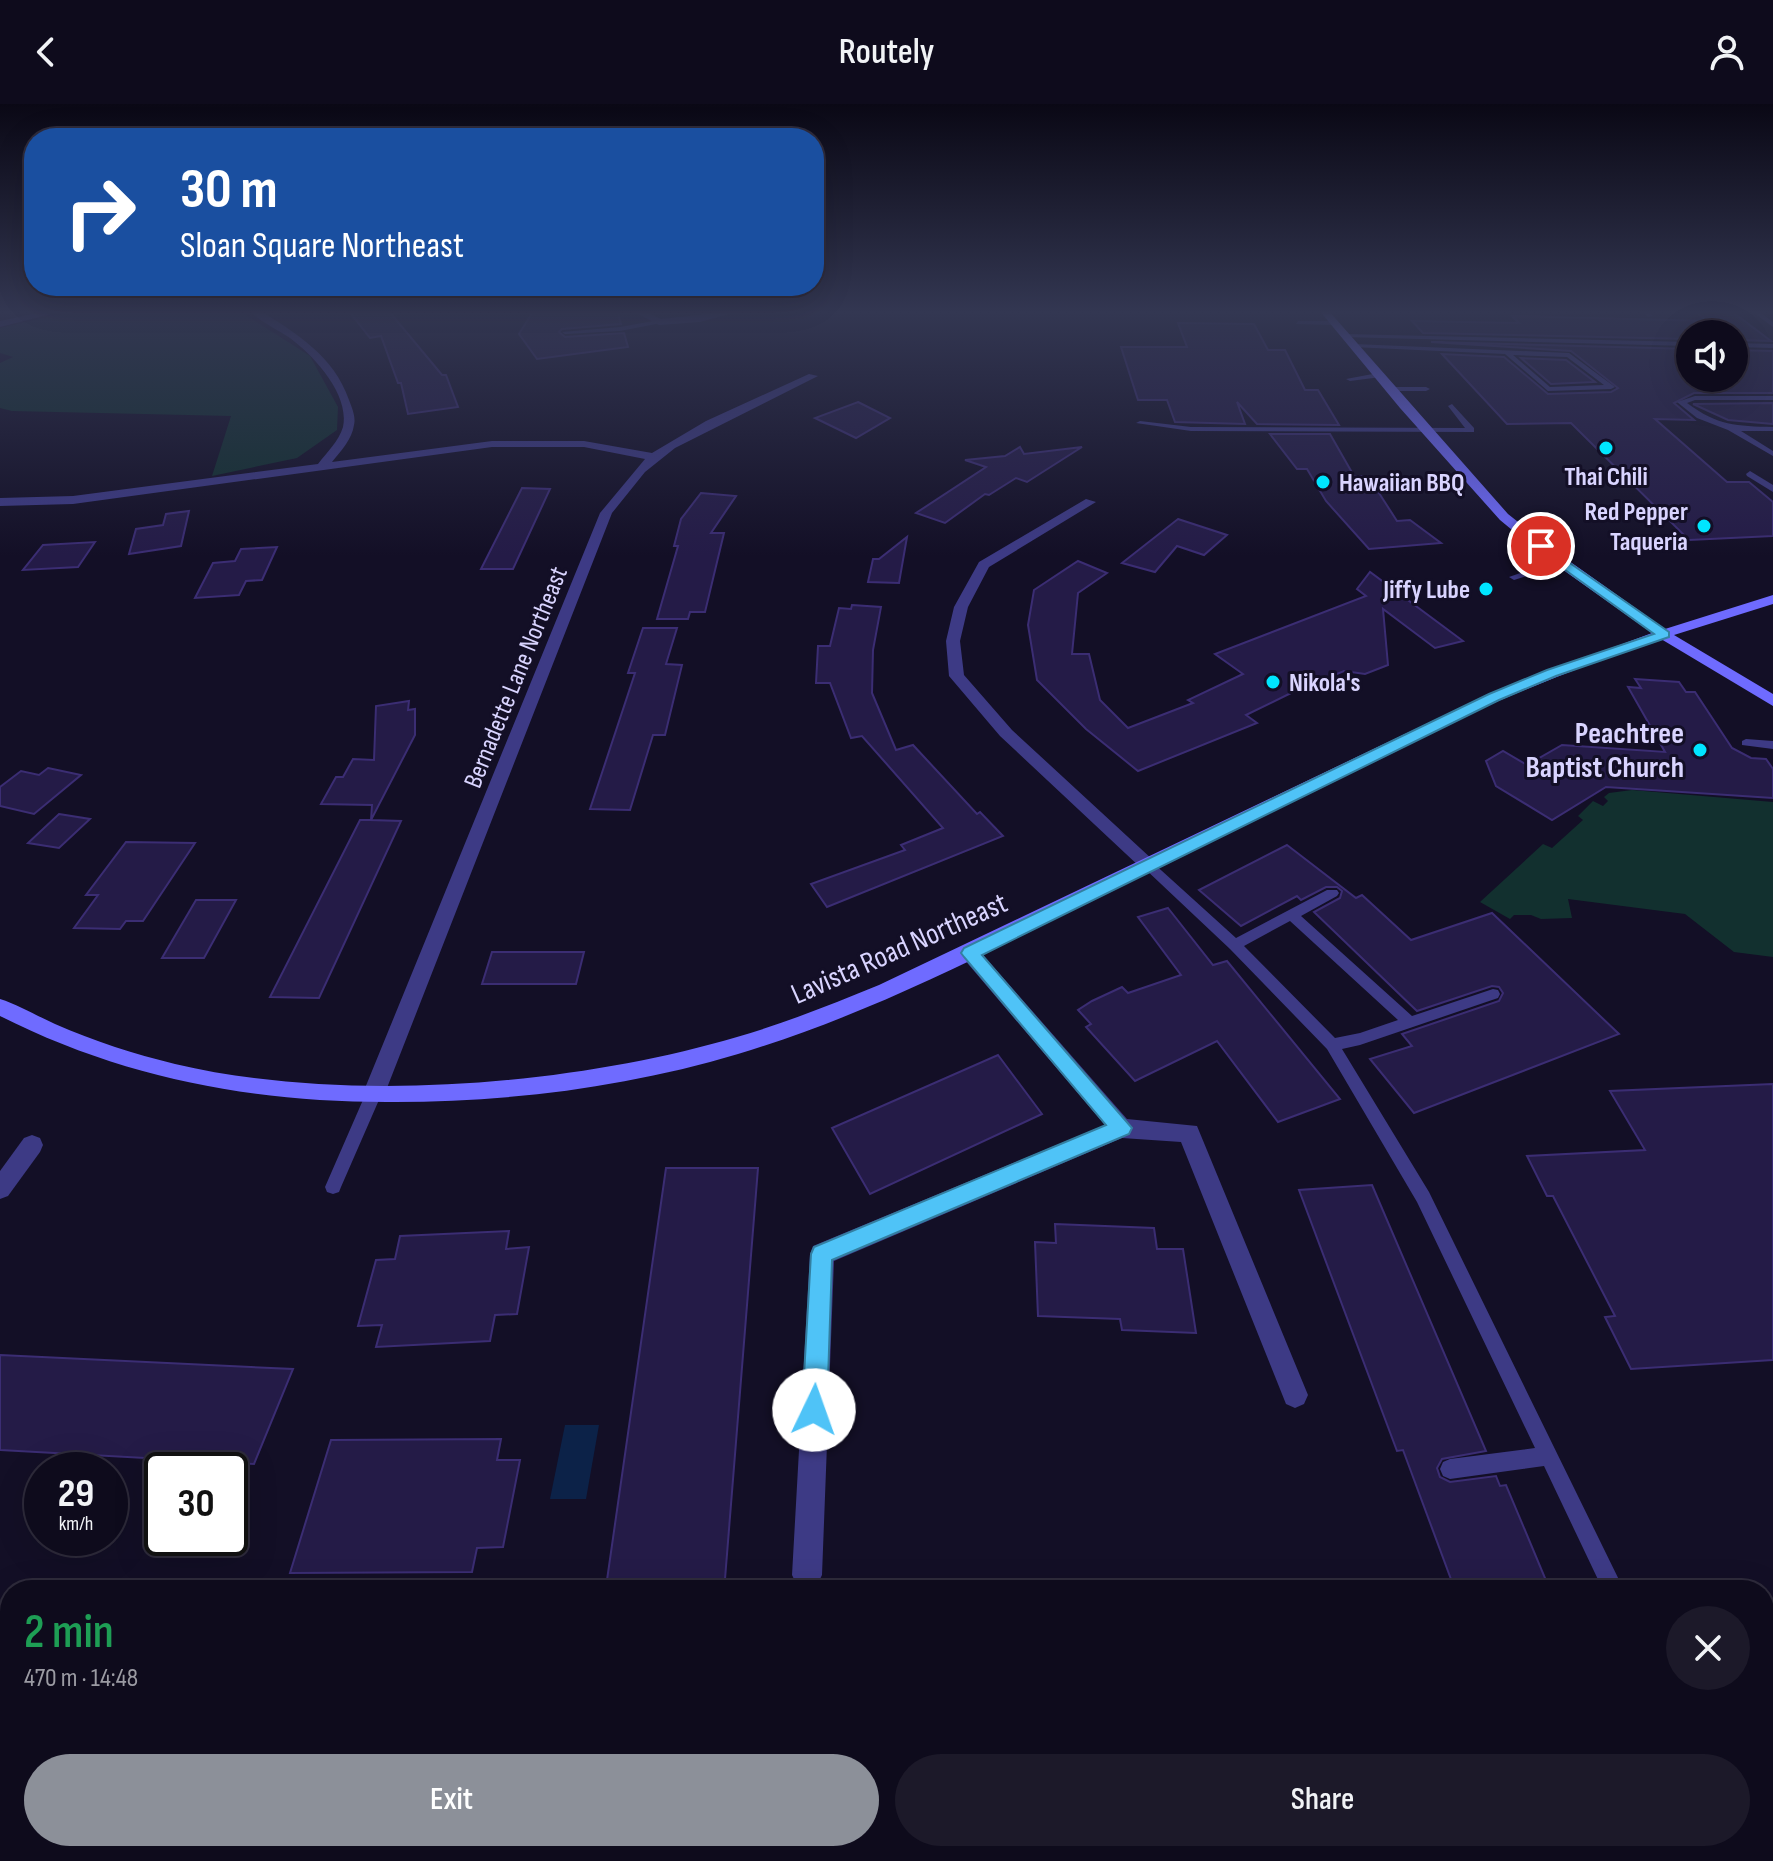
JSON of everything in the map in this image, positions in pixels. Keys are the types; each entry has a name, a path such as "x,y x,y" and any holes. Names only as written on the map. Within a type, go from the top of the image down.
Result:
{"main road":[{"path":"1393,392 1504,517 1664,635 1773,701"},
{"name":"Lavista Road Northeast","path":"0,1007 81,1045 206,1079 374,1093 502,1088 581,1079 665,1063 800,1025 970,953 1494,697 1552,673 1773,599"}],"street":[{"path":"324,464 347,433 350,423 342,392"},
{"name":"Bernadette Lane Northeast","path":"374,1093 606,513 620,493 655,457 697,432 780,392"},
{"path":"0,502 73,500 324,464 525,442 584,444 655,457"},
{"path":"1090,502 984,565 961,607 953,641 957,676 977,703 1006,733 1147,864"},
{"path":"970,953 1121,1128"},
{"path":"807,1575 822,1254 1121,1128 1189,1133 1295,1395"},
{"path":"0,1189 32,1145"}],"lane":[{"path":"1773,398 1695,398 1681,402 1700,416 1731,428 1773,454"},
{"path":"1140,423 1191,429 1471,430 1452,406"},
{"path":"1731,428 1773,429"},
{"path":"1750,474 1773,489"},
{"path":"1514,577 1561,562"},
{"path":"1746,743 1773,745"},
{"path":"1147,864 1235,945 1332,1045 1423,1197 1609,1580"},
{"path":"1235,945 1332,893"},
{"path":"1292,915 1409,1022"},
{"path":"1332,1045 1493,994"},
{"path":"333,1187 374,1093"},
{"path":"1450,1469 1549,1456"}],"green space":[{"path":"0,392 330,392 338,407 337,430 297,458 212,476 231,416 12,411 0,408"},
{"path":"1632,790 1773,802 1773,957 1734,952 1685,914 1568,899 1572,918 1541,919 1531,915 1514,915 1510,919 1480,902 1543,844 1552,848 1583,820 1578,816 1593,801 1603,806 1608,801 1604,797 1609,793"}],"water":[{"path":"565,1425 599,1425 586,1499 550,1499"}],"building":[{"path":"403,392 452,392 458,407 408,414"},
{"path":"1135,392 1319,392 1339,425 1257,424 1237,402 1245,424 1175,422 1167,400 1138,400"},
{"path":"1477,392 1773,392 1694,393 1674,403 1694,420 1655,419 1727,482 1749,482 1773,502 1773,536 1689,540 1571,423 1507,424"},
{"path":"858,402 890,418 856,438 815,418"},
{"path":"1773,403 1773,424 1728,420 1693,404"},
{"path":"1270,434 1330,434 1354,476 1368,476 1397,521 1410,520 1441,543 1369,549 1326,501 1307,469 1297,469"},
{"path":"1020,447 1024,454 1082,447 1027,482 1016,478 989,495 985,494 945,523 916,513 986,467 965,460 1005,456"},
{"path":"522,488 550,489 513,569 481,569"},
{"path":"701,493 736,496 711,533 724,533 705,612 690,612 688,619 657,619 678,546 674,546 681,519"},
{"path":"189,511 181,546 129,554 136,529 163,525 166,514"},
{"path":"1178,519 1227,535 1204,555 1177,546 1155,572 1122,563"},
{"path":"907,537 899,583 868,582 873,559 879,559"},
{"path":"95,542 78,567 23,570 43,545"},
{"path":"277,547 262,580 246,581 239,595 195,598 213,563 235,561 241,549"},
{"path":"1078,561 1107,573 1078,593 1072,654 1089,654 1100,700 1128,728 1193,703 1188,700 1243,674 1215,654 1366,596 1357,589 1370,572 1463,641 1435,648 1383,609 1388,665 1365,674 1344,671 1291,693 1246,715 1257,723 1138,771 1086,729 1037,680 1028,625 1034,590"},
{"path":"852,605 881,607 873,650 872,693 896,750 913,745 977,814 980,812 1003,836 827,907 811,884 905,850 901,845 943,828 862,736 851,738 830,683 816,683 818,646 830,646 839,608 851,609"},
{"path":"643,628 677,628 666,664 682,665 665,735 653,735 630,810 590,809 635,673 628,673"},
{"name":"Peachtree Baptist Church","path":"1635,679 1679,682 1686,692 1695,692 1732,748 1751,758 1766,759 1773,769 1773,798 1606,787 1552,820 1496,786 1486,761 1503,751 1527,765 1562,745 1665,752 1628,687 1641,688"},
{"path":"409,701 408,710 415,709 415,735 371,820 372,805 321,804 336,777 343,777 353,759 374,760 376,706"},
{"path":"48,768 81,775 34,814 0,806 0,787 21,771 39,775"},
{"path":"59,814 90,819 59,848 28,843"},
{"path":"360,820 401,821 319,998 270,997"},
{"path":"126,842 195,843 143,921 126,921 120,929 74,928 98,895 86,895"},
{"path":"1287,845 1356,898 1362,895 1411,940 1492,913 1619,1034 1414,1113 1370,1059 1412,1046 1402,1034 1499,1001 1503,993 1499,987 1492,986 1417,1011 1314,912 1340,898 1342,891 1337,887 1326,887 1301,900 1297,896 1241,926 1199,890"},
{"path":"196,900 236,900 204,958 162,958"},
{"path":"1168,908 1213,965 1227,961 1340,1099 1278,1122 1217,1041 1135,1081 1086,1027 1091,1024 1078,1010 1092,1001 1122,987 1128,993 1181,975 1138,917"},
{"path":"492,952 584,952 576,984 482,984"},
{"path":"998,1055 1042,1114 870,1194 832,1128"},
{"path":"1773,1084 1773,1360 1631,1369 1605,1317 1615,1316 1553,1196 1547,1196 1527,1156 1645,1150 1610,1091"},
{"path":"666,1168 758,1168 725,1579 607,1580"},
{"path":"1372,1185 1486,1451 1442,1459 1437,1468 1440,1477 1450,1482 1496,1476 1500,1486 1506,1485 1546,1580 1451,1580 1403,1450 1397,1451 1299,1190"},
{"path":"1055,1224 1154,1228 1157,1249 1183,1249 1196,1333 1122,1330 1120,1319 1038,1316 1035,1242 1056,1243"},
{"path":"509,1231 506,1249 529,1247 517,1314 495,1315 490,1341 376,1347 382,1325 358,1326 376,1260 395,1259 400,1236"},
{"path":"0,1355 293,1369 254,1464 248,1464 248,1452 144,1452 144,1458 128,1457 128,1452 0,1450"},
{"path":"501,1439 497,1460 520,1460 503,1547 477,1548 472,1572 290,1573 331,1440"}],"place":[{"name":"Thai Chili","path":"1606,448"},
{"name":"Hawaiian BBQ","path":"1323,482"},
{"name":"Red Pepper Taqueria","path":"1704,526"},
{"name":"Jiffy Lube","path":"1486,589"},
{"name":"Nikola's","path":"1273,682"},
{"name":"Peachtree Baptist Church","path":"1700,750"}],"route":[{"path":"814,1410 822,1254 1121,1128 970,953 1494,697 1594,657 1664,635 1541,546"}]}
